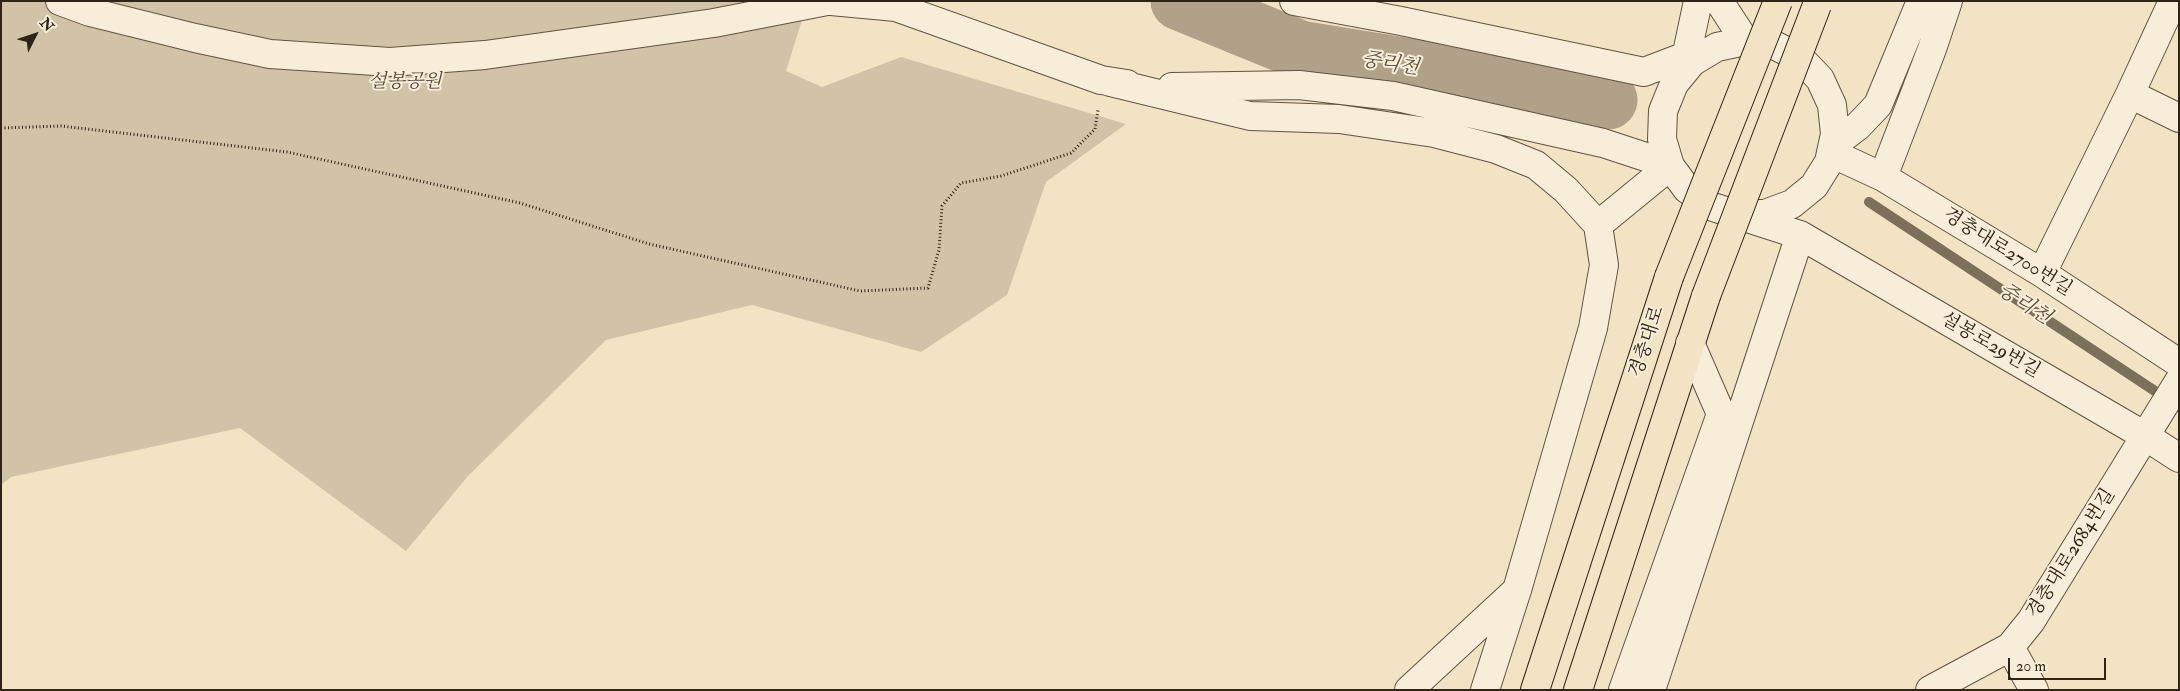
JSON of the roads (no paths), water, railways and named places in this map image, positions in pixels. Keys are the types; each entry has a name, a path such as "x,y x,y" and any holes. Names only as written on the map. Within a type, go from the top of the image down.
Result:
{"main road":[{"name":"경충대로","path":"1535,690 1669,277 1778,1"},
{"path":"1578,690 1706,296 1818,3"}],"street":[{"path":"60,1 90,12 270,54 390,62 485,56 714,23 827,1"},
{"path":"831,1 896,7 1106,81 1250,116 1339,118 1434,133 1496,149 1536,164 1566,190 1598,225 1604,265 1593,328 1517,590 1485,690"},
{"path":"1294,1 1401,21 1644,72 1685,64 1692,62 1717,47 1745,41 1774,45 1800,58 1820,79 1832,105 1835,134 1829,162 1814,186 1792,204 1765,214 1737,214 1710,206 1687,189 1670,166 1662,139 1663,110 1685,64 1698,1"},
{"path":"1719,1 1745,41"},
{"path":"1832,149 1878,105 1921,1"},
{"path":"1883,177 1932,49 1948,1"},
{"path":"2042,274 2173,1"},
{"path":"1106,81 1154,86 1299,85 1393,96 1603,143 1670,166"},
{"path":"2130,94 2179,118"},
{"name":"경충대로2700번길","path":"1832,149 1883,177 2042,274 2179,362"},
{"path":"1598,225 1670,166"},
{"name":"설봉로29번길","path":"1737,214 1800,236 2145,436 2179,458"},
{"path":"1651,690 1800,236"},
{"path":"1623,690 1721,414 1690,343"},
{"name":"경충대로2684번길","path":"1930,690 2010,647 2031,621 2179,381"},
{"path":"1409,690 1517,590"},
{"path":"2010,647 2034,690"}],"waterway":[{"name":"중리천","path":"1180,1 1300,50 1608,100"},
{"name":"중리천","path":"1869,202 2167,399"}],"park label":[{"name":"설봉공원","path":"405,83"}]}
